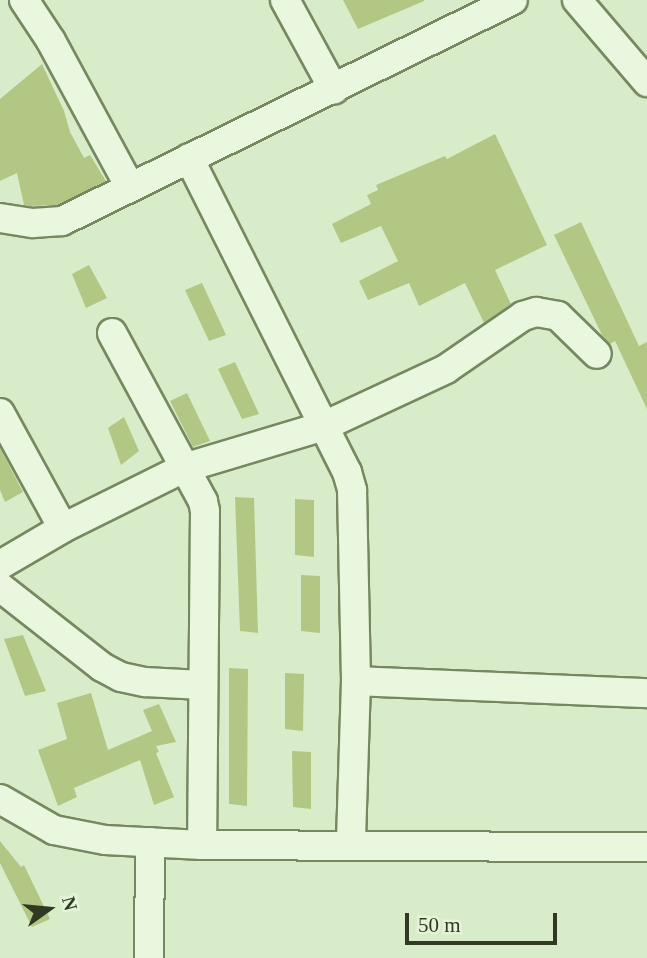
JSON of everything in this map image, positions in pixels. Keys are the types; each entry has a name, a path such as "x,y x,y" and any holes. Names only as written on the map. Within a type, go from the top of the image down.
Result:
{"street":[{"path":"24,0 51,41 130,187"},
{"path":"285,0 334,90"},
{"path":"0,218 33,223 62,221 513,0"},
{"path":"577,0 645,74"},
{"path":"189,158 324,426 352,490 356,681 351,843"},
{"path":"0,565 62,528 184,468 324,426 446,369 523,316 536,312 558,316 574,328 597,354"},
{"path":"112,333 205,511 202,845"},
{"path":"0,413 62,528"},
{"path":"0,587 102,667 121,677 145,682 202,685"},
{"path":"356,681 647,693"},
{"path":"0,799 54,830 105,840 202,845 351,843 647,847"},
{"path":"149,958 150,842"}],"building":[{"path":"343,0 424,0 424,1 358,29"},
{"path":"42,64 64,111 70,132 84,158 90,155 106,181 58,205 29,206 24,205 17,173 0,181 0,99"},
{"path":"495,134 547,245 495,270 511,304 484,323 465,283 419,306 409,283 368,300 359,281 398,261 381,226 341,243 332,224 371,204 367,195 378,190 376,185 445,156 447,159"},
{"path":"581,222 639,346 647,342 647,409 615,341 610,344 602,335 554,235"},
{"path":"89,265 107,298 86,308 72,274"},
{"path":"202,283 226,335 209,341 185,290"},
{"path":"235,362 259,414 242,419 218,369"},
{"path":"187,393 210,441 193,447 170,401"},
{"path":"124,417 139,451 121,465 108,428"},
{"path":"0,448 23,492 5,502 0,490"},
{"path":"235,497 254,498 258,633 240,631"},
{"path":"295,499 314,500 314,557 295,555"},
{"path":"301,575 320,576 320,633 301,631"},
{"path":"23,635 46,691 25,696 4,639"},
{"path":"229,668 248,669 247,806 229,804"},
{"path":"285,673 304,674 303,731 285,729"},
{"path":"91,693 108,750 152,731 143,710 159,704 176,742 156,746 159,752 156,753 174,797 154,805 140,760 74,788 77,797 58,806 38,750 67,739 57,703"},
{"path":"292,751 311,752 311,809 293,807"},
{"path":"0,841 21,867 24,865 50,919 32,927 0,863"}]}
